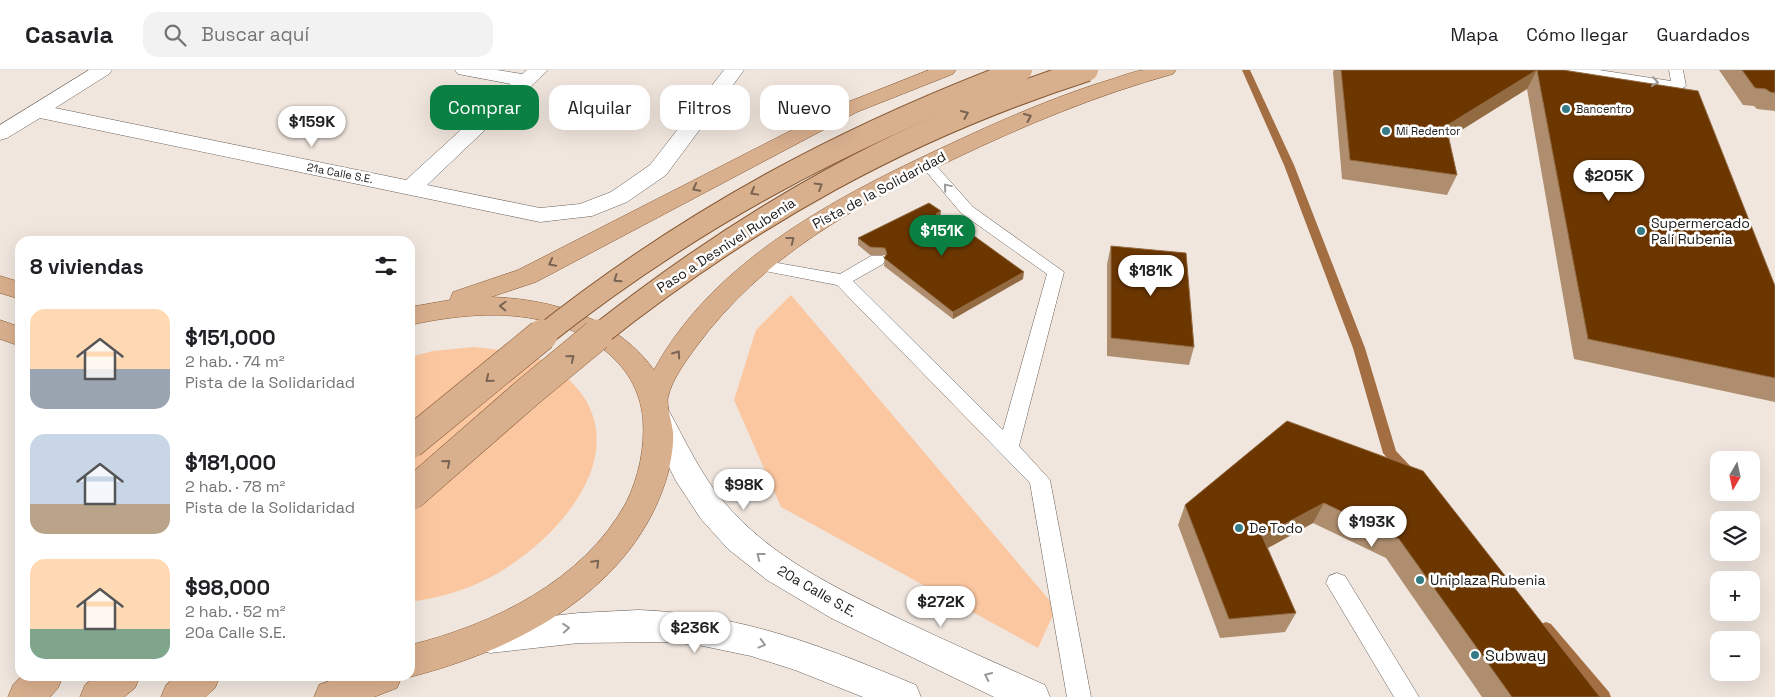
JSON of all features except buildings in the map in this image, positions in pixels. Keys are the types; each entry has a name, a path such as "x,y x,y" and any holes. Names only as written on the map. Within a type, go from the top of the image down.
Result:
{"main road":[{"path":"415,314 527,276 850,108 946,70"},
{"name":"Paso a Desnivel Rubenia","path":"415,438 602,290 720,210 881,126 970,88 1021,70"},
{"name":"Paso a Desnivel Rubenia","path":"415,490 613,323 701,258 755,224 833,177 934,127 1003,99 1086,70"},
{"name":"Pista de la Solidaridad","path":"657,408 674,357 698,326 720,301 760,265 809,226 927,164 1042,110 1100,89 1166,70"},
{"path":"0,284 15,289"},
{"path":"415,315 465,307 503,306 538,310 571,318 599,332 624,349 642,372 657,408 659,446 653,475 640,505 621,535 595,565 562,592 525,618 476,642 415,665"},
{"path":"0,329 15,335"},
{"path":"415,660 476,642"},
{"path":"26,697 41,681"},
{"path":"98,697 118,681"},
{"path":"179,697 197,681"},
{"path":"332,697 372,681"}],"street":[{"path":"0,134 102,70"},
{"path":"465,70 532,76"},
{"name":"21a Calle S.E.","path":"38,111 540,215 584,211 619,198 658,170 734,70"},
{"path":"412,187 532,76"},
{"name":"20a Calle S.E.","path":"657,408 684,469 702,498 723,523 760,556 830,602 1032,697"},
{"path":"476,642 548,630 611,626 696,630 729,635 773,647 843,672 903,697"}],"lane":[{"path":"1572,70 1679,86 1676,70"},
{"path":"927,164 960,214 1056,272 1008,449"},
{"path":"842,280 877,260"},
{"path":"760,265 842,280 1040,480 1079,697"},
{"path":"1336,583 1407,697"}],"shaded area":[{"path":"791,295 1056,608 1038,648 781,507 734,400 756,330"},
{"path":"474,347 523,353 549,364 566,377 585,399 595,425 596,452 588,478 574,503 556,526 534,547 512,565 480,583 451,593 415,601 415,356 433,351"}],"waterway":[{"path":"1246,70 1289,165 1359,348 1390,453 1409,474"},
{"path":"1546,629 1603,697"}],"place":[{"name":"Bancentro","path":"1566,109"},
{"name":"Mi Redentor","path":"1386,131"},
{"name":"Supermercado Palí Rubenia","path":"1641,231"},
{"name":"De Todo","path":"1239,528"},
{"name":"Uniplaza Rubenia","path":"1420,580"},
{"name":"Subway","path":"1475,655"}]}
